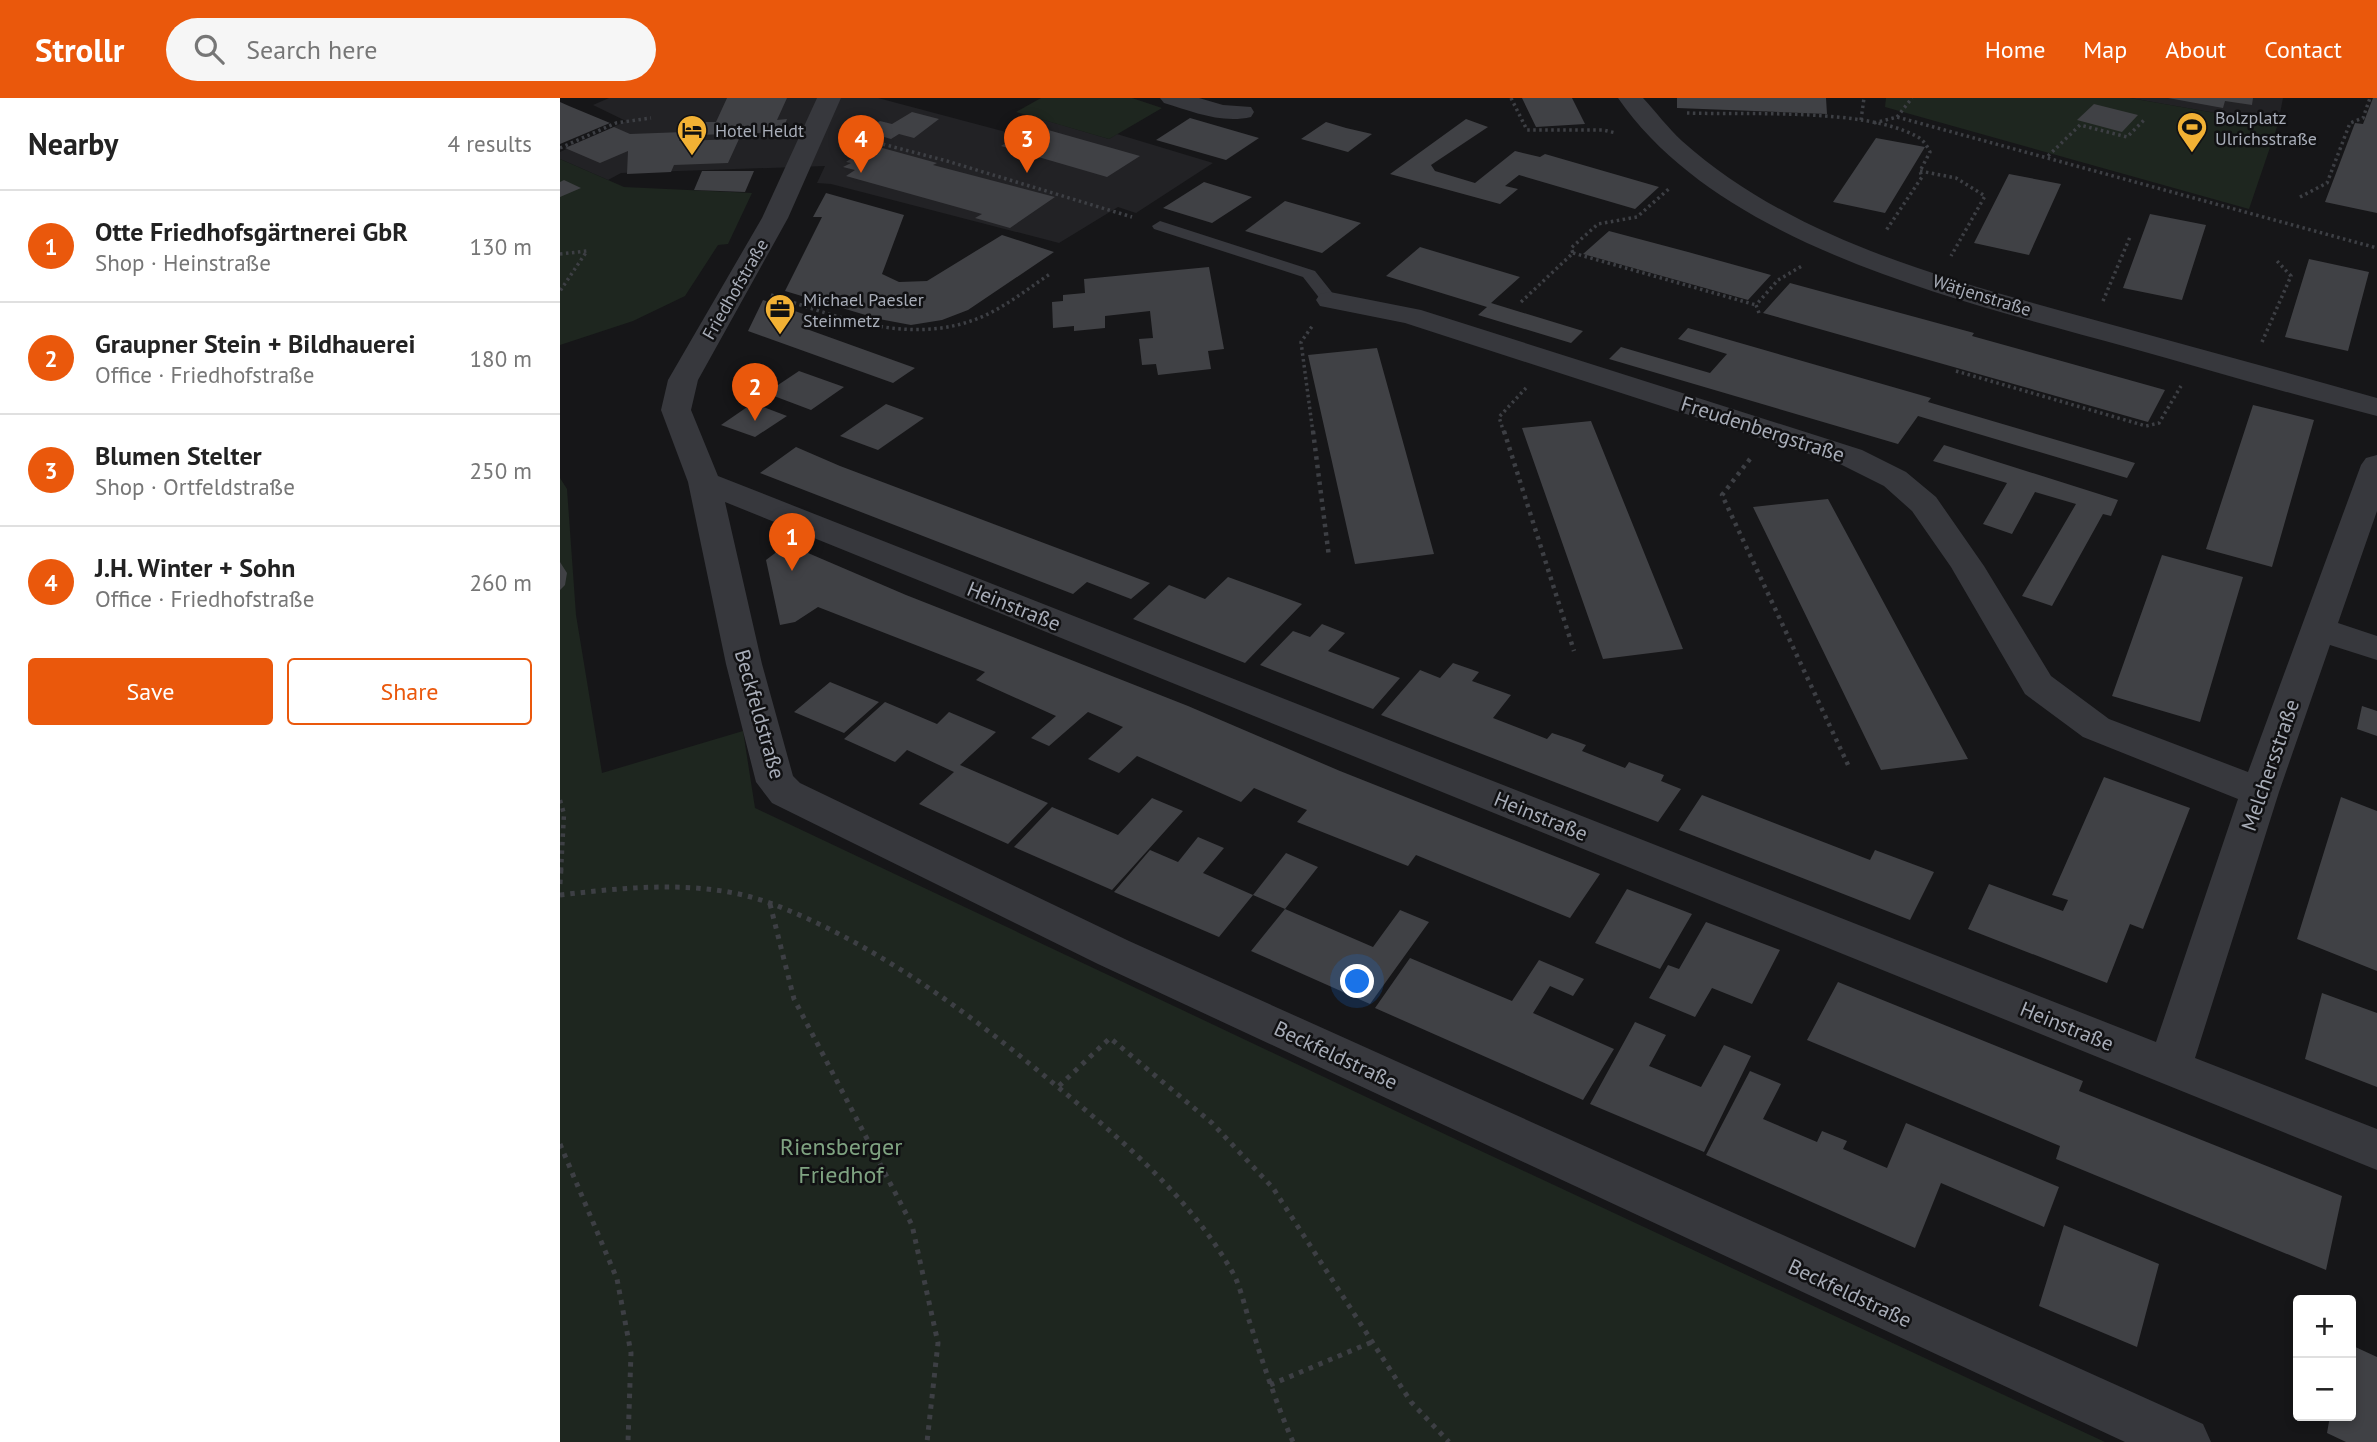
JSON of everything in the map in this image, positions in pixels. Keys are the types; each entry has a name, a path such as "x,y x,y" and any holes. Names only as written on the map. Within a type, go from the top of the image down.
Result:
{"street":[{"name":"Friedhofstraße","path":"704,482 676,410 683,380 775,218 830,98"},
{"path":"1172,98 1222,112 1242,111"},
{"name":"Wätjenstraße","path":"1635,105 1654,129 1704,171 1778,218 1868,258 2093,328 2377,407"},
{"name":"Freudenbergstraße","path":"1330,300 1411,316 1851,457 1895,479 1924,504 1967,566 2038,685 2095,728 2260,792"},
{"name":"Melchersstraße","path":"2170,1067 2260,792 2377,465"},
{"name":"Heinstraße","path":"704,482 2377,1150"},
{"name":"Beckfeldstraße","path":"704,482 744,664 775,782 786,793 901,852 1138,964 1883,1308 2184,1442"},
{"path":"2318,629 2377,648"}],"lane":[{"path":"1160,226 1309,274 1330,300"}],"path":[{"path":"1511,98 1527,130 1603,130 1618,133"},
{"path":"1861,120 1864,98"},
{"path":"1897,117 1912,98"},
{"path":"2301,197 2327,183 2350,123 2363,118 2370,98"},
{"path":"1635,105 1861,120 1914,134 1924,141 1930,152 1920,171 1922,177 1868,258"},
{"path":"1874,123 1897,117 2377,248"},
{"path":"560,148 616,123 651,118"},
{"path":"2048,157 2080,125 2127,137 2145,119"},
{"path":"816,129 947,161 1160,226"},
{"path":"1573,253 1571,248 1598,224 1637,217 1671,187 1704,171"},
{"path":"1920,171 1956,178 1985,196 1957,241 1939,282"},
{"path":"2093,328 2130,237"},
{"path":"1756,305 1778,280 1840,246"},
{"path":"560,254 587,251 560,290"},
{"path":"1521,302 1573,253"},
{"path":"1573,253 1756,305"},
{"path":"2249,372 2291,276 2277,261"},
{"path":"737,284 878,329 901,332 978,319 1050,274"},
{"path":"1329,557 1301,342 1330,300"},
{"path":"1756,305 1759,313"},
{"path":"1956,371 2146,426 2159,423 2197,357"},
{"path":"1551,361 1499,418 1574,651"},
{"path":"1771,431 1722,495 1849,767"},
{"path":"560,800 564,814 560,884"},
{"path":"560,895 647,887 715,890 769,903 847,939 998,1037 1125,1142 1203,1227 1232,1270 1270,1385 1293,1442"},
{"path":"769,903 794,999 912,1225 938,1343 927,1442"},
{"path":"1059,1086 1110,1038 1212,1123 1273,1188 1412,1402 1449,1442"},
{"path":"560,1144 617,1279 631,1353 628,1442"},
{"path":"1270,1385 1372,1342"}],"shaded area":[{"path":"609,98 878,98 1006,132 1031,116 1109,139 1117,134 1213,163 1136,213 1118,207 1059,243 831,184 817,183 825,166 621,173 608,180 560,159 560,152 626,121 593,105"},
{"path":"2130,98 2283,98 2278,124"}],"green space":[{"path":"1041,98 1132,98 1162,108 1109,139 1016,112"},
{"path":"1886,98 2130,98 2278,124 2249,209 1885,107"},
{"path":"560,159 624,187 752,193 728,244 718,245 685,296 633,321 560,345"},
{"name":"Riensberger Friedhof","path":"560,478 567,489 576,615 602,773 743,731 755,808 2105,1442 560,1442"}],"building":[{"path":"727,98 787,98 777,120 787,119 782,132 697,135 704,122 716,122"},
{"path":"1522,98 1572,98 1585,124 1536,127"},
{"path":"1677,98 1826,98 1827,114 1677,108"},
{"path":"2168,98 2253,98 2252,105 2225,101 2223,108"},
{"path":"2373,98 2377,98 2377,213 2325,202 2355,123 2363,124"},
{"path":"560,102 569,106 610,123 560,144"},
{"path":"2094,104 2138,115 2122,132 2077,120"},
{"path":"912,112 939,119 914,138 899,134 891,139 863,131 880,121 892,124"},
{"path":"1190,118 1259,138 1226,160 1156,140"},
{"path":"1466,119 1488,127 1431,165 1435,171 1475,183 1515,151 1540,157 1545,154 1659,187 1635,209 1519,175 1505,186 1518,189 1500,204 1390,174"},
{"path":"1326,122 1372,134 1348,152 1301,139"},
{"path":"1034,126 1140,156 1107,177 1001,146"},
{"path":"614,127 630,134 684,132 679,141 739,139 728,163 674,165 671,172 627,174 628,151 600,163 565,148"},
{"path":"1876,138 1925,147 1885,213 1833,202"},
{"path":"857,141 937,163 933,165 1055,197 1010,228 975,218 982,214 846,176 855,170 843,167 851,163 846,162 852,158 847,156 854,152 850,151 856,147 850,145"},
{"path":"702,171 754,171 745,192 694,190"},
{"path":"2009,174 2061,184 2029,255 1974,243"},
{"path":"564,180 581,188 560,197 560,182"},
{"path":"1204,182 1252,197 1212,223 1163,208"},
{"path":"826,193 904,215 882,274 899,282 927,281 1002,235 1054,252 968,310 942,320 911,325 879,319 785,291 822,217 813,217"},
{"path":"1285,201 1361,223 1322,253 1245,231"},
{"path":"2150,214 2206,225 2182,300 2123,288"},
{"path":"1609,231 1771,275 1748,300 1583,254"},
{"path":"1420,247 1520,277 1491,303 1583,331 1571,343 1478,315 1487,307 1386,276"},
{"path":"2309,259 2369,272 2348,351 2285,337"},
{"path":"1209,267 1224,349 1208,351 1211,369 1158,375 1156,364 1142,365 1139,339 1153,338 1150,311 1105,316 1105,328 1074,331 1074,326 1053,328 1052,302 1063,301 1063,295 1085,293 1084,279"},
{"path":"1790,283 1974,333 1972,336 2165,390 2148,422 1763,313"},
{"path":"763,300 815,318 801,327 915,368 893,383 748,331"},
{"path":"1688,328 1931,398 1928,402 2135,463 2127,478 1918,416 1898,444 1609,359 1621,347 1710,373 1727,354 1678,339"},
{"path":"1377,348 1434,554 1355,564 1308,355"},
{"path":"799,371 844,387 811,410 766,393"},
{"path":"753,403 787,416 755,437 721,425"},
{"path":"886,404 924,418 878,450 840,436"},
{"path":"2253,405 2314,420 2272,567 2206,549"},
{"path":"1591,421 1683,649 1603,659 1522,428"},
{"path":"1944,445 2118,500 2111,516 2103,514 2052,606 2022,596 2076,504 2035,492 2012,534 1983,524 2007,483 1933,461"},
{"path":"796,447 1150,583 1131,599 1087,582 1073,594 760,473"},
{"path":"1828,499 1968,759 1881,770 1753,507"},
{"path":"787,544 906,595 1188,706 1340,771 1600,874 1570,918 1416,855 1408,866 1297,822 1307,810 1254,788 1241,802 1137,756 1119,773 1088,759 1123,727 1088,712 1049,746 1031,738 1056,716 976,680 985,672 818,607 795,622 780,625 766,560"},
{"path":"2162,555 2243,577 2200,722 2112,696"},
{"path":"560,562 567,573 565,585 560,590"},
{"path":"1228,577 1302,604 1245,663 1133,619 1169,585 1205,599"},
{"path":"1322,624 1345,633 1328,651 1400,678 1373,709 1260,665 1293,631 1310,637"},
{"path":"1453,663 1479,672 1472,681 1511,695 1493,718 1547,739 1552,733 1586,745 1582,751 1625,768 1629,762 1664,775 1661,781 1681,789 1658,822 1381,715 1420,670 1440,678"},
{"path":"830,682 879,702 844,733 794,712"},
{"path":"885,702 937,724 949,712 996,732 960,765 1048,803 1008,844 919,804 954,772 907,750 895,762 844,739"},
{"path":"2362,706 2377,711 2377,736 2357,729"},
{"path":"2104,777 2190,808 2143,929 2130,924 2107,983 1968,929 1989,884 2063,911 2068,900 2052,895"},
{"path":"1702,795 1870,860 1875,850 1934,872 1910,920 1679,830"},
{"path":"2341,797 2377,811 2377,971 2297,939"},
{"path":"1152,798 1183,811 1112,890 1014,847 1052,807 1118,835"},
{"path":"1198,837 1224,848 1203,873 1253,895 1219,937 1114,892 1150,850 1178,862"},
{"path":"1286,853 1318,867 1285,909 1253,895"},
{"path":"1627,889 1692,914 1660,969 1595,943"},
{"path":"1285,909 1373,947 1400,910 1429,922 1370,1004 1251,951"},
{"path":"1706,922 1780,950 1752,1004 1712,988 1695,1017 1649,998 1668,965 1679,969"},
{"path":"1410,958 1512,1001 1539,960 1584,979 1573,996 1550,986 1533,1013 1614,1049 1583,1100 1375,1008"},
{"path":"1838,982 2083,1081 2079,1091 2342,1196 2326,1270 2056,1159 2060,1146 1807,1040"},
{"path":"2322,993 2377,1013 2377,1087 2305,1059"},
{"path":"1635,1022 1666,1035 1649,1066 1701,1087 1724,1045 1751,1056 1704,1152 1590,1104"},
{"path":"1750,1071 1781,1084 1763,1119 1817,1142 1822,1131 1847,1141 1843,1149 1887,1168 1906,1123 2059,1187 2044,1227 1941,1183 1915,1248 1706,1155"},
{"path":"2064,1225 2159,1264 2137,1347 2039,1306"},
{"path":"2356,1347 2377,1357 2377,1442 2346,1442 2327,1433 2329,1421 2356,1421"}],"place":[{"name":"Bolzplatz Ulrichsstraße","path":"2192,154"},
{"name":"Hotel Heldt","path":"692,157"},
{"name":"J.H. Winter + Sohn","path":"861,173"},
{"name":"Blumen Stelter","path":"1027,173"},
{"name":"Michael Paesler Steinmetz","path":"780,336"},
{"name":"Graupner Stein + Bildhauerei","path":"755,421"},
{"name":"Otte Friedhofsgärtnerei GbR","path":"792,571"}]}
